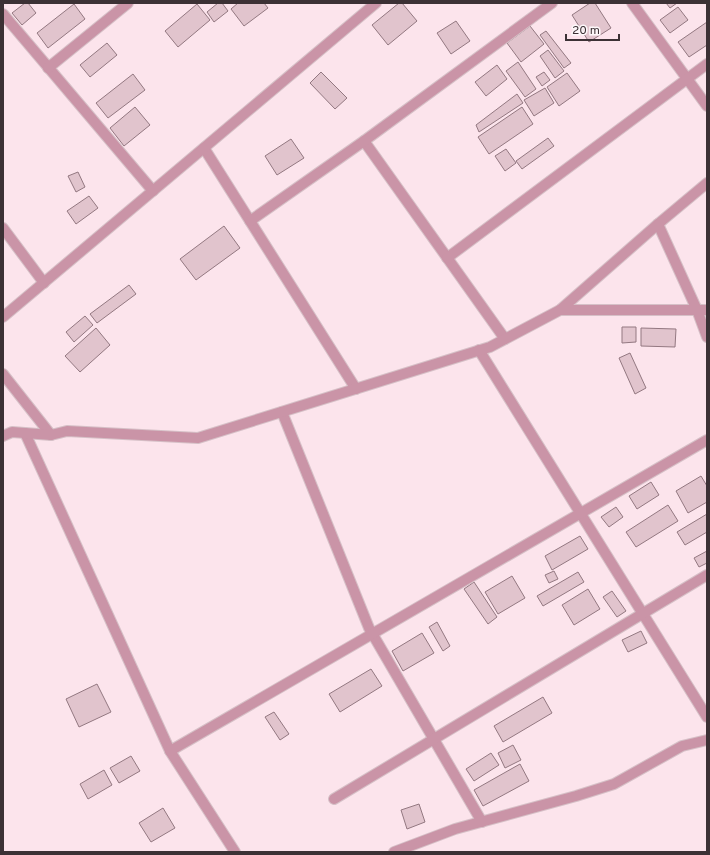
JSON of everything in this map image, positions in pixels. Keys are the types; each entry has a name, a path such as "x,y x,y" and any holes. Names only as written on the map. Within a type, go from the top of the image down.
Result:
{"street":[{"path":"48,68 128,3"},
{"path":"3,317 376,3"},
{"path":"250,221 364,141 552,3"},
{"path":"632,3 707,106"},
{"path":"3,14 153,191"},
{"path":"447,258 707,64"},
{"path":"364,141 505,339"},
{"path":"204,148 356,389"},
{"path":"3,436 12,432 52,435 67,431 198,438 490,347 560,310 707,183"},
{"path":"658,224 702,310 707,337"},
{"path":"3,228 44,283"},
{"path":"560,310 702,310"},
{"path":"479,350 707,717"},
{"path":"3,374 52,435"},
{"path":"282,412 373,634 482,822"},
{"path":"25,433 170,751 235,852"},
{"path":"170,751 707,440"},
{"path":"334,799 707,575"},
{"path":"394,852 456,829 614,784 682,746 707,740"}],"building":[{"path":"25,3 28,3 36,13 22,25 12,13"},
{"path":"218,3 222,3 228,11 214,22 207,12"},
{"path":"238,3 264,3 268,8 244,26 231,9"},
{"path":"399,3 402,3 417,21 388,45 372,25"},
{"path":"590,3 595,3 611,28 589,42 572,15"},
{"path":"666,3 677,3 670,8"},
{"path":"74,4 85,19 48,48 37,33"},
{"path":"197,4 210,20 178,47 165,31"},
{"path":"678,7 688,20 670,33 660,20"},
{"path":"456,21 470,41 451,54 437,33"},
{"path":"707,22 707,45 689,57 678,42"},
{"path":"530,26 544,44 521,62 507,43"},
{"path":"546,31 571,63 564,68 540,35"},
{"path":"107,43 117,55 90,77 80,65"},
{"path":"548,50 564,71 555,78 540,56"},
{"path":"518,62 536,89 525,97 506,71"},
{"path":"497,65 507,79 486,96 475,82"},
{"path":"321,72 347,98 335,109 310,83"},
{"path":"544,72 550,80 542,86 536,77"},
{"path":"567,73 580,91 559,106 547,87"},
{"path":"133,74 145,90 108,118 96,103"},
{"path":"545,88 554,103 534,116 524,100"},
{"path":"517,94 523,103 479,132 476,125"},
{"path":"135,107 150,125 124,146 110,128"},
{"path":"522,107 533,124 489,154 478,137"},
{"path":"548,138 554,146 522,169 516,161"},
{"path":"291,139 304,158 277,175 265,156"},
{"path":"506,149 516,163 505,171 495,156"},
{"path":"78,172 85,187 76,192 68,176"},
{"path":"89,196 98,208 76,224 67,211"},
{"path":"224,226 240,248 196,280 180,259"},
{"path":"129,285 136,294 97,323 90,314"},
{"path":"85,316 93,325 74,342 66,332"},
{"path":"622,327 636,327 636,342 622,343"},
{"path":"96,328 110,345 80,372 65,356"},
{"path":"641,328 676,329 675,347 641,346"},
{"path":"630,353 646,388 635,394 619,358"},
{"path":"701,476 707,486 707,502 688,513 676,491"},
{"path":"651,482 659,495 637,509 629,496"},
{"path":"668,505 678,521 636,547 626,532"},
{"path":"616,507 623,517 609,527 601,517"},
{"path":"707,514 707,532 685,545 677,532"},
{"path":"580,536 588,549 552,570 545,556"},
{"path":"707,551 707,563 699,567 694,558"},
{"path":"554,571 558,579 549,583 545,575"},
{"path":"578,572 584,582 543,606 537,596"},
{"path":"512,576 525,598 498,614 485,592"},
{"path":"474,582 497,617 488,624 464,589"},
{"path":"588,589 600,609 574,625 562,605"},
{"path":"612,591 626,611 617,617 603,597"},
{"path":"437,622 450,646 443,651 429,627"},
{"path":"641,631 647,643 628,652 622,640"},
{"path":"422,633 434,653 403,671 392,651"},
{"path":"371,669 382,686 340,712 329,694"},
{"path":"97,684 111,712 79,727 66,699"},
{"path":"543,697 552,713 503,742 494,726"},
{"path":"274,712 289,734 280,740 265,717"},
{"path":"513,745 521,760 505,768 498,753"},
{"path":"491,753 499,765 474,781 466,769"},
{"path":"131,756 140,771 119,783 110,768"},
{"path":"520,764 529,781 483,806 474,790"},
{"path":"104,770 112,785 88,799 80,784"},
{"path":"419,804 425,822 407,829 401,810"},
{"path":"163,808 175,828 151,842 139,823"}]}
